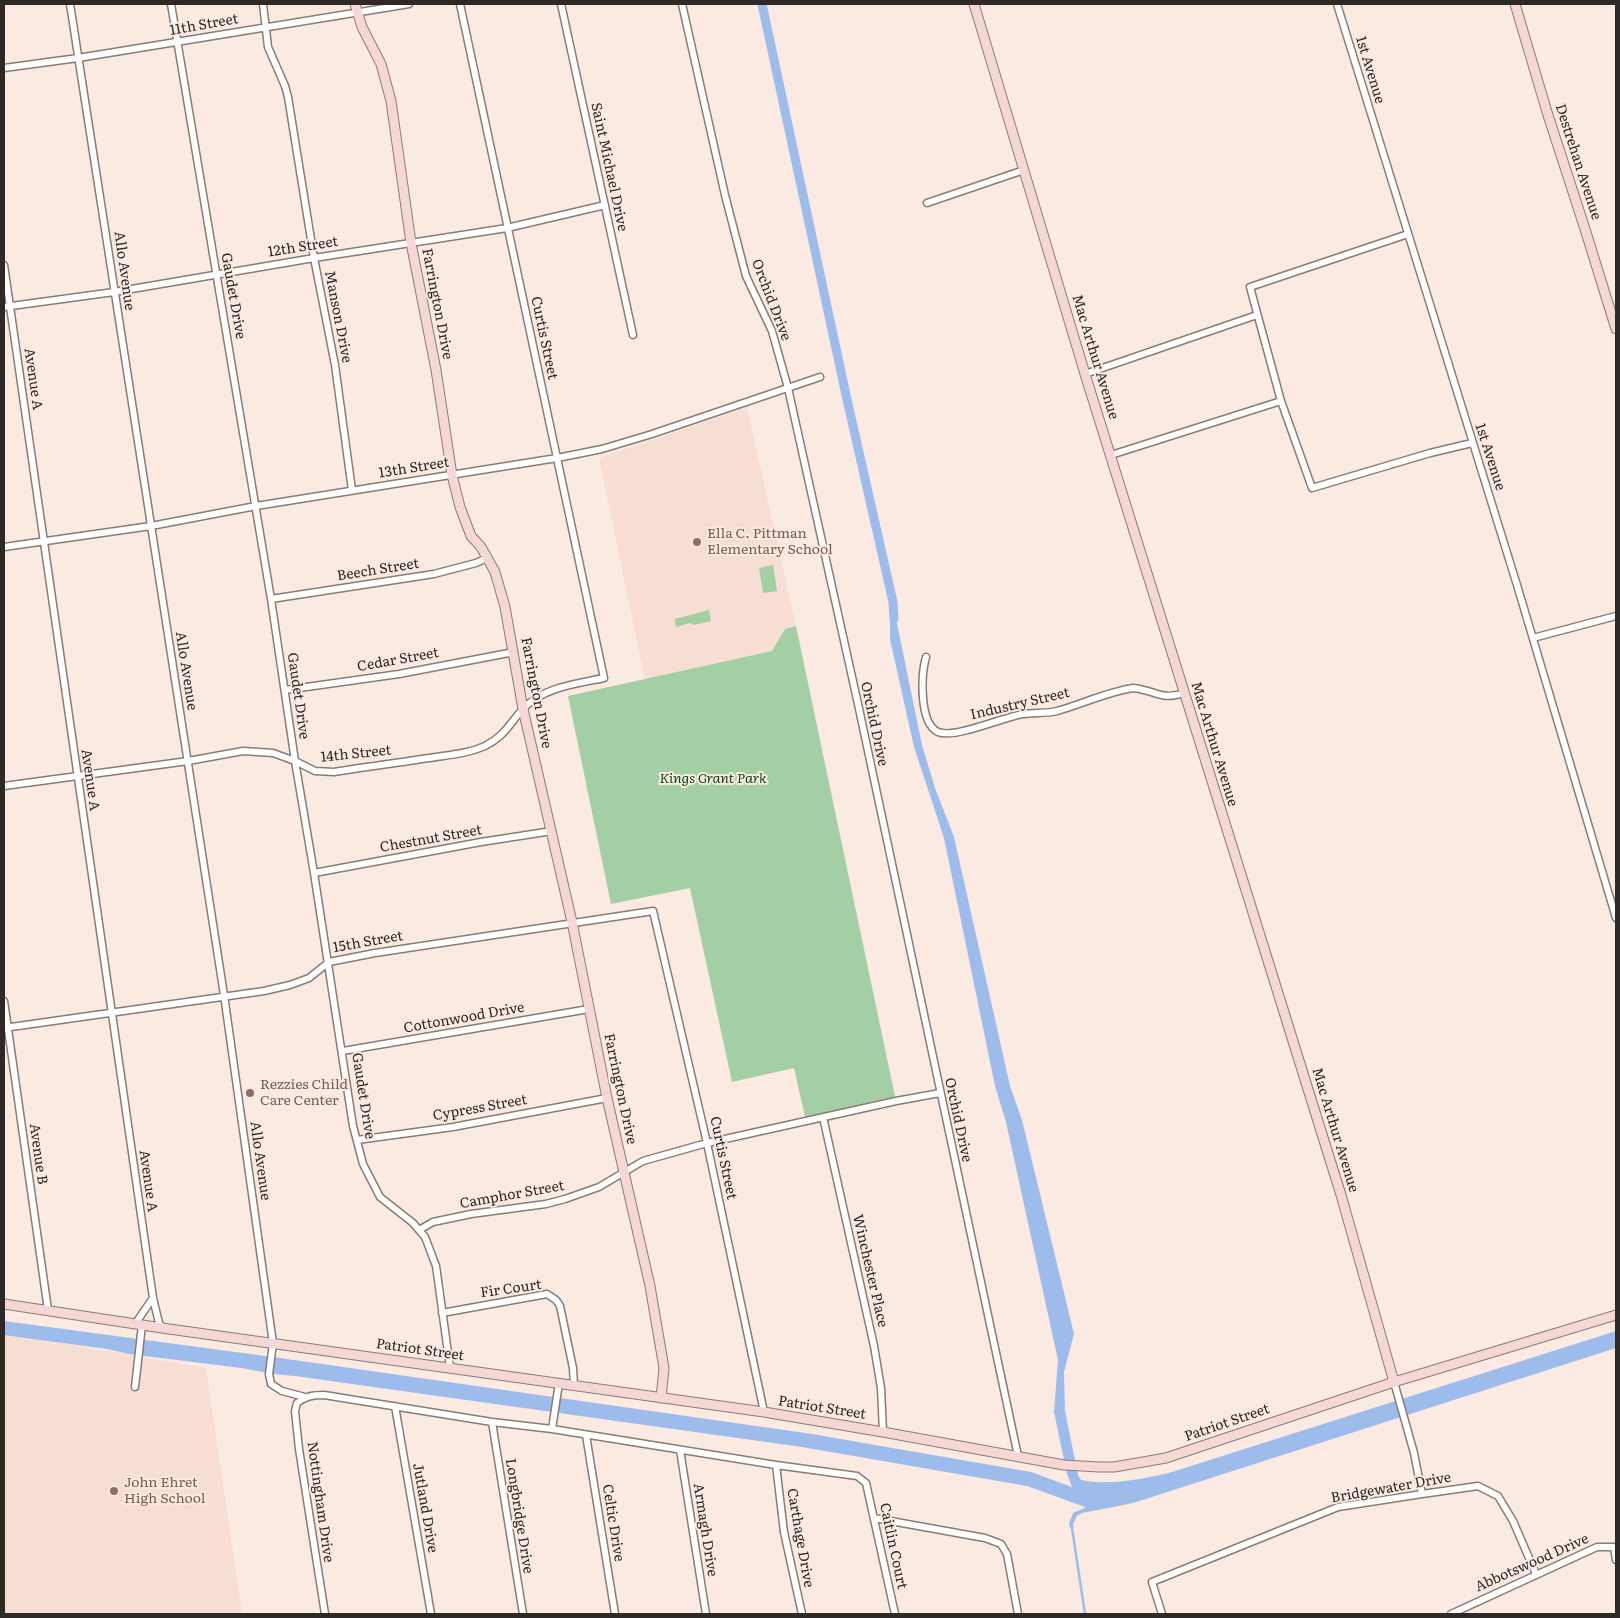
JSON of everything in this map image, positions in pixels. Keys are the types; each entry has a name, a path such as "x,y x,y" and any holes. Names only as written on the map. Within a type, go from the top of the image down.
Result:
{"street":[{"name":"Allo Avenue","path":"70,4 224,996 272,1343 269,1374 271,1384 282,1391 305,1397"},
{"name":"Gaudet Drive","path":"171,4 256,506 295,761 343,1051 353,1126 363,1164 380,1197 413,1223 425,1237 436,1266 450,1368"},
{"name":"Manson Drive","path":"263,4 265,27 271,56 288,97 314,258 335,365 352,490"},
{"name":"11th Street","path":"4,68 177,42 265,27 356,8 409,4"},
{"name":"Curtis Street","path":"460,4 604,678"},
{"name":"Saint Michael Drive","path":"561,4 633,335"},
{"name":"Orchid Drive","path":"682,4 725,195 746,276 772,331 788,388 858,704 1018,1456"},
{"name":"Mac Arthur Avenue","path":"974,4 1085,374 1341,1195 1406,1423 1422,1494"},
{"name":"1st Avenue","path":"1337,4 1533,638 1616,918"},
{"name":"Destrehan Avenue","path":"1515,4 1616,329"},
{"name":"Farrington Drive","path":"356,8 370,45 381,64 391,101 411,243 436,370 452,475 460,507 471,536 481,547 495,572 505,607 523,709 572,922 608,1098 650,1286 663,1357 664,1379 661,1398"},
{"path":"928,203 1024,170"},
{"name":"12th Street","path":"7,307 114,292 507,228 604,205"},
{"path":"1408,234 1250,288 1281,401 1312,488 1430,453 1472,443"},
{"name":"Avenue A","path":"4,265 7,307 153,1298 159,1324 162,1328"},
{"path":"1085,374 1257,315"},
{"name":"13th Street","path":"4,547 151,526 256,506 557,458 602,449 820,377"},
{"path":"1111,455 1281,401"},
{"name":"Beech Street","path":"271,599 434,574 476,563 487,558"},
{"path":"1533,638 1616,616"},
{"name":"Cedar Street","path":"285,690 399,674 514,652"},
{"name":"Industry Street","path":"926,658 923,668 922,688 926,717 931,727 939,732 948,734 1023,714 1054,712 1098,697 1135,688 1164,696 1184,693"},
{"name":"14th Street","path":"4,786 188,761 243,751 273,753 295,761 316,772 334,772 472,751 496,740 534,699 558,688 604,678"},
{"name":"Chestnut Street","path":"314,873 481,842 552,832"},
{"name":"Curtis Street","path":"653,911 708,1144 764,1412"},
{"name":"15th Street","path":"6,1028 264,991 309,978 328,962 572,922 653,911"},
{"name":"Avenue B","path":"4,1001 6,1028 48,1310"},
{"name":"Cottonwood Drive","path":"343,1051 589,1009"},
{"name":"Camphor Street","path":"419,1230 433,1222 471,1214 546,1204 565,1199 599,1187 643,1161 896,1100 940,1093"},
{"name":"Cypress Street","path":"357,1140 453,1127 608,1098"},
{"name":"Winchester Place","path":"822,1117 874,1346 882,1388 883,1432"},
{"name":"Fir Court","path":"442,1313 547,1294 556,1300 560,1306 573,1368 574,1385"},
{"path":"134,1387 139,1328 153,1298"},
{"name":"Patriot Street","path":"4,1304 48,1310 139,1328 162,1328 450,1368 559,1386 574,1385 764,1412 1064,1465 1114,1467 1166,1458 1394,1382 1616,1315"},
{"path":"552,1429 559,1386"},
{"path":"305,1397 324,1395 776,1465"},
{"name":"Nottingham Drive","path":"305,1397 297,1403 295,1411 324,1614"},
{"name":"Jutland Drive","path":"395,1406 431,1614"},
{"name":"Longbridge Drive","path":"492,1422 523,1614"},
{"name":"Celtic Drive","path":"586,1436 615,1614"},
{"name":"Armagh Drive","path":"680,1450 706,1614"},
{"name":"Caitlin Court","path":"776,1465 857,1476 866,1483 895,1614"},
{"name":"Carthage Drive","path":"776,1465 784,1532 802,1614"},
{"name":"Bridgewater Drive","path":"1162,1614 1152,1582 1338,1508 1478,1486 1498,1496 1512,1521 1536,1574"},
{"path":"874,1518 985,1538 1001,1544 1007,1554 1018,1614"},
{"name":"Abbotswood Drive","path":"1451,1614 1597,1547 1614,1547 1616,1560"}],"shaded area":[{"name":"Ella C. Pittman Elementary School","path":"747,408 796,626 785,629 772,651 645,680 599,458"},
{"name":"John Ehret High School","path":"4,1333 206,1368 242,1614 4,1614"}],"green space":[{"path":"773,565 777,591 763,593 759,568"},
{"path":"709,610 711,621 694,625 690,623 676,627 675,619"},
{"name":"Kings Grant Park","path":"796,626 896,1101 806,1121 794,1068 732,1082 690,888 611,904 568,696 772,651 785,629"}],"water":[{"path":"890,609 894,609 922,745 935,788 954,837 1010,1086 1022,1120 1074,1334 1064,1372 1065,1411 1078,1475 1081,1480 1115,1482 1172,1472 1616,1331 1616,1348 1133,1503 1082,1513 1077,1516 1073,1524 1074,1527 1070,1528 1069,1524 1073,1513 1085,1507 1027,1486 802,1447 4,1335 4,1321 280,1358 812,1434 1031,1472 1072,1487 1067,1474 1054,1412 1058,1360 1006,1122 995,1086 944,838 914,747 890,639"}],"waterway":[{"path":"762,4 846,395 893,602 894,619"},
{"path":"1072,1528 1085,1614"}],"place":[{"name":"Ella C. Pittman Elementary School","path":"697,542"},
{"name":"Rezzies Child Care Center","path":"250,1093"},
{"name":"John Ehret High School","path":"114,1491"}]}
